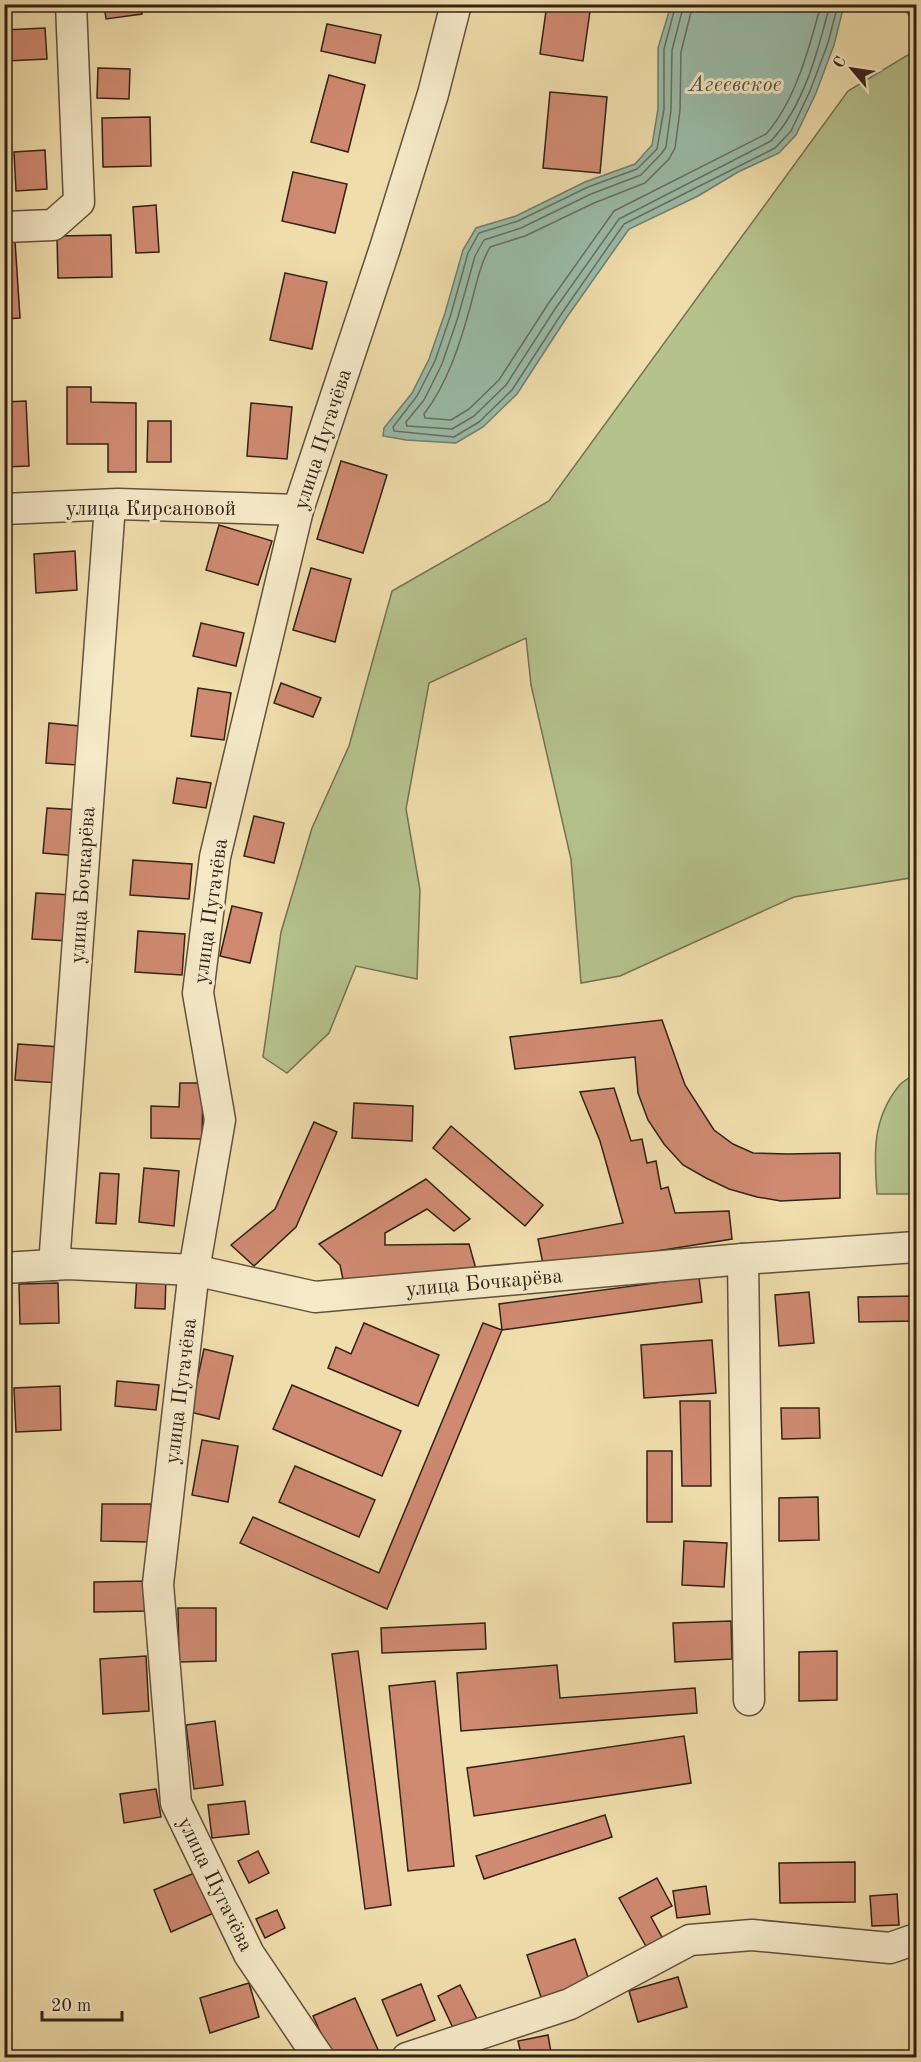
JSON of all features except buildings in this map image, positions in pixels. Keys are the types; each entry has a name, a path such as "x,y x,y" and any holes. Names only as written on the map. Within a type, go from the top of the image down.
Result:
{"street":[{"path":"4,228 53,225 80,202 71,4"},
{"name":"улица Пугачёва","path":"319,2058 249,1954 176,1803 158,1584 194,1270 220,1120 198,993 215,857 297,510 433,94 456,4"},
{"name":"улица Кирсановой","path":"4,509 110,505 297,510"},
{"name":"улица Бочкарёва","path":"54,1265 110,505"},
{"name":"улица Бочкарёва","path":"4,1268 54,1265 194,1270 315,1296 743,1259 916,1247"},
{"path":"743,1259 749,1700"},
{"path":"407,2058 570,2004 690,1940 752,1935 890,1948 916,1939"}],"green space":[{"path":"902,5 916,5 916,26"},
{"path":"916,50 916,877 794,897 620,976 581,983 571,859 531,685 526,638 429,683 406,809 420,890 417,979 356,966 329,1033 287,1073 263,1057 281,932 312,828 349,746 392,591 549,501 848,91"},
{"path":"916,1073 916,1194 877,1194 875,1151 883,1112 898,1087"}],"water":[{"name":"Агеевское","path":"671,5 844,5 834,45 816,93 796,135 779,153 629,229 567,317 517,394 483,427 456,443 383,436 384,428 412,393 429,359 463,250 476,228 516,216 585,182 635,164 652,145 658,109 658,48"}]}
